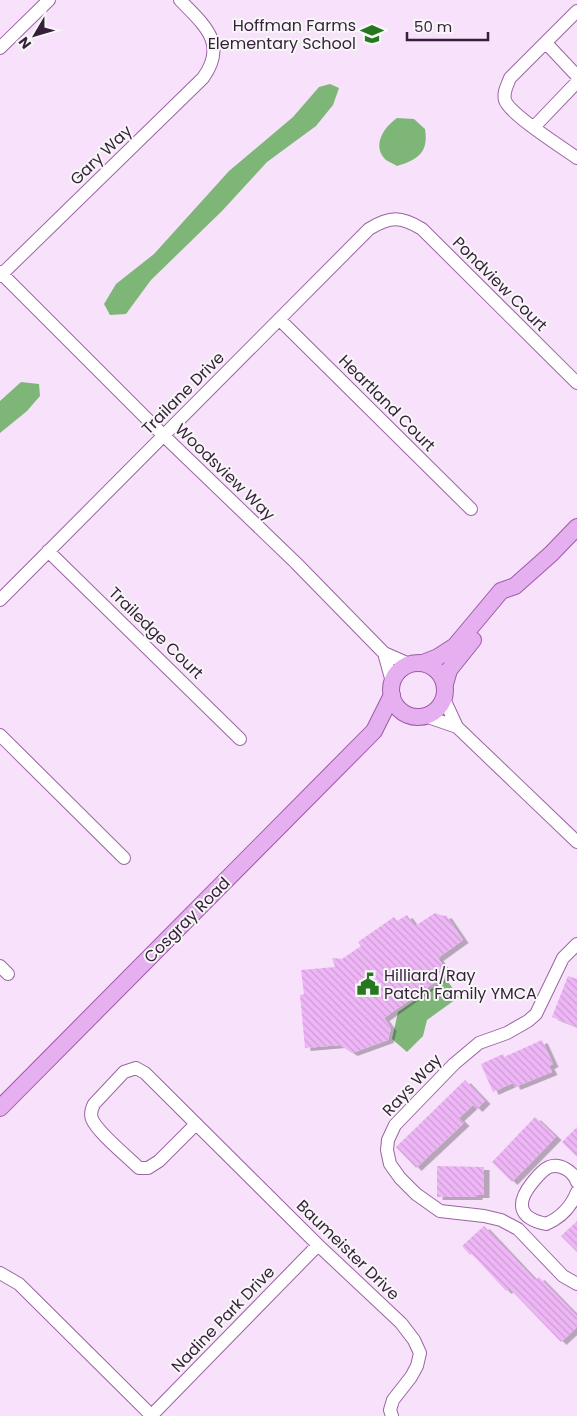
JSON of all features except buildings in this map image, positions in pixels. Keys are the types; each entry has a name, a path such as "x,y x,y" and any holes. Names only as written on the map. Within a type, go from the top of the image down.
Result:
{"main road":[{"path":"514,586 508,599 449,670 439,707 418,716 399,708 392,689 398,671 438,657 455,646 501,591 514,586 551,554 577,527"},
{"path":"416,664 435,668 440,673 444,692"},
{"name":"Cosgray Road","path":"0,1108 374,731 392,689"},
{"name":"Cosgray Road","path":"374,731 418,716"}],"street":[{"path":"2,43 49,0"},
{"name":"Gary Way","path":"1,274 203,78 212,66 214,52 212,38 204,25 180,0"},
{"path":"577,11 510,78 504,91 509,107 518,117 577,158"},
{"path":"546,43 577,76"},
{"path":"534,127 577,82"},
{"name":"Trailane Drive","path":"0,600 369,229 380,222 394,218"},
{"name":"Pondview Court","path":"394,218 409,221 422,229 577,383"},
{"name":"Woodsview Way","path":"1,274 163,435 296,563 384,653 416,664"},
{"name":"Heartland Court","path":"280,320 471,509"},
{"name":"Trailedge Court","path":"48,552 240,739"},
{"name":"Woodsview Way","path":"384,653 392,689"},
{"path":"444,692 457,727 577,842"},
{"path":"418,716 457,727"},
{"path":"0,735 124,858"},
{"name":"Rays Way","path":"577,944 563,958 536,1014 507,1033 479,1044 454,1064 395,1125 388,1140 387,1150 390,1164 400,1178 416,1194 440,1211 502,1220 518,1229 563,1276 577,1284"},
{"name":"Baumeister Drive","path":"196,1124 159,1161 148,1168 139,1168 98,1128 91,1118 91,1110 94,1104 124,1072 136,1068 146,1073 318,1245 401,1323 414,1340 420,1353 417,1366 411,1377 393,1400 390,1410 392,1416"},
{"path":"577,1182 575,1177 565,1168 549,1167 540,1173 522,1198 523,1210 528,1217 546,1224 564,1211 577,1192"},
{"path":"518,1229 528,1217"},
{"name":"Nadine Park Drive","path":"152,1416 318,1245"},
{"path":"0,1273 19,1284 152,1416"}],"shaded area":[{"path":"330,84 339,88 333,105 316,126 267,162 222,211 151,280 126,314 110,315 104,304 116,284 154,254 229,171 293,117 319,87"},
{"path":"397,118 414,119 425,129 426,137 423,150 416,158 397,166 386,160 382,155 379,143 388,126"},
{"path":"21,382 39,384 40,396 27,411 0,433 0,401"},
{"path":"446,979 459,997 427,1020 423,1036 407,1052 392,1039 398,1012"}],"place":[{"name":"Hoffman Farms Elementary School","path":"372,34"},
{"name":"Hilliard/Ray Patch Family YMCA","path":"368,984"}]}
